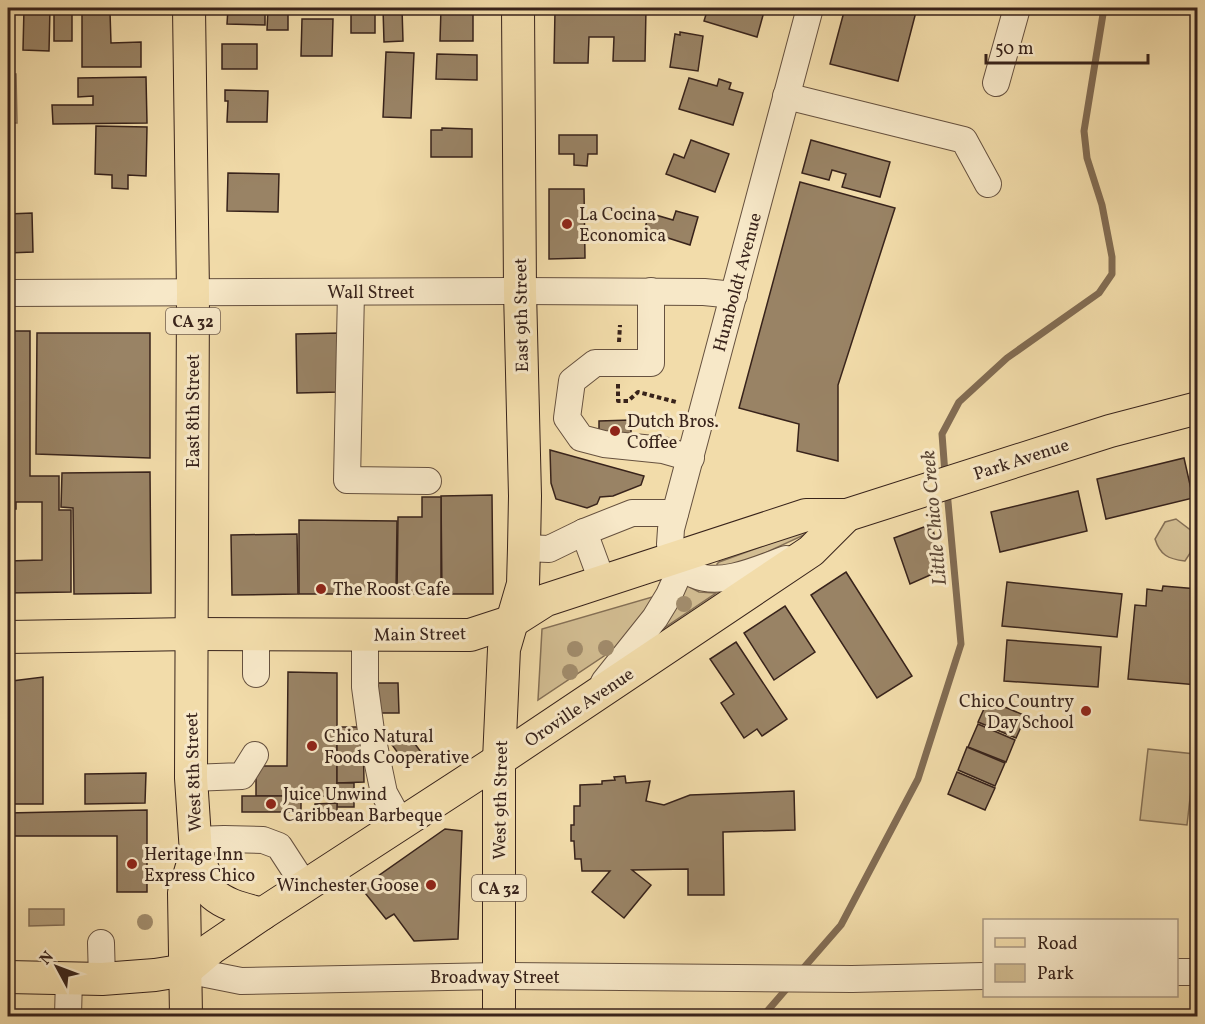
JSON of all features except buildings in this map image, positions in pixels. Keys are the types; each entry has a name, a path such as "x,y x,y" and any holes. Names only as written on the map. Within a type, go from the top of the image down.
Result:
{"main road":[{"name":"East 8th Street","path":"189,8 193,293 192,634"},
{"name":"East 9th Street","path":"513,621 523,584 525,496 520,291 518,8"},
{"name":"Park Avenue","path":"847,515 1110,431 1197,408"},
{"name":"Main Street","path":"8,637 192,634 470,635 513,621 546,600 806,515 847,515"},
{"name":"Oroville Avenue","path":"186,970 212,948 262,914 499,760 811,551 847,515"},
{"name":"West 9th Street","path":"499,1017 499,760 504,650 513,621"},
{"name":"West 8th Street","path":"186,1017 184,892 196,846 191,778 192,634"},
{"path":"196,846 213,894 232,906 262,914"},
{"name":"Broadway Street","path":"8,977 102,979 186,970"}],"street":[{"name":"Humboldt Avenue","path":"588,701 649,627 661,610 677,577 670,537 675,513 810,8"},
{"path":"996,83 1017,8"},
{"path":"786,96 964,140 988,184"},
{"name":"Wall Street","path":"8,293 651,291 734,295"},
{"path":"651,291 651,352 592,349 578,357 567,418 581,438 604,444 663,450 691,458"},
{"path":"351,292 347,480 428,481"},
{"path":"524,548 549,549 632,513 675,513"},
{"path":"584,532 602,581"},
{"path":"674,558 697,576 705,579 719,579 738,576 811,551"},
{"path":"256,634 256,674"},
{"path":"365,635 365,687 371,731 384,793 401,824"},
{"path":"191,778 242,776 255,755"},
{"path":"196,846 235,839 263,840 279,846 305,886"},
{"path":"101,943 102,979"},
{"name":"Broadway Street","path":"186,970 241,981 499,976 852,980 983,976"},
{"path":"1178,972 1197,972"},
{"path":"68,1017 69,978"}],"path":[{"path":"619,346 620,325"},
{"path":"618,393 618,401 628,401 638,393 676,402"}],"green space":[{"path":"8,74 16,74 17,123 8,123"},
{"path":"1176,519 1193,532 1196,544 1185,561 1166,555 1159,549 1155,539 1165,522"},
{"path":"815,527 817,529 745,562 717,566 719,562"},
{"path":"680,582 699,592 716,593 664,628"},
{"path":"659,595 625,642 538,700 542,629"},
{"path":"1148,749 1195,754 1187,825 1140,820"}],"shaded area":[{"path":"29,909 64,909 64,925 29,926"}],"waterway":[{"name":"Little Chico Creek","path":"945,474 942,434 959,402 1007,358 1099,293 1112,274 1112,257 1102,205 1087,158 1084,131 1104,8"},
{"name":"Little Chico Creek","path":"800,972 841,925 918,779 961,644 947,491"},
{"name":"Little Chico Creek","path":"763,1016 789,986"}],"place":[{"name":"La Cocina Economica","path":"567,224"},
{"name":"Dutch Bros. Coffee","path":"615,431"},
{"name":"The Roost Cafe","path":"321,589"},
{"name":"Chico Country Day School","path":"1086,711"},
{"name":"Chico Natural Foods Cooperative","path":"312,746"},
{"name":"Juice Unwind Caribbean Barbeque","path":"271,804"},
{"name":"Heritage Inn Express Chico","path":"132,864"},
{"name":"Winchester Goose","path":"431,885"}]}
